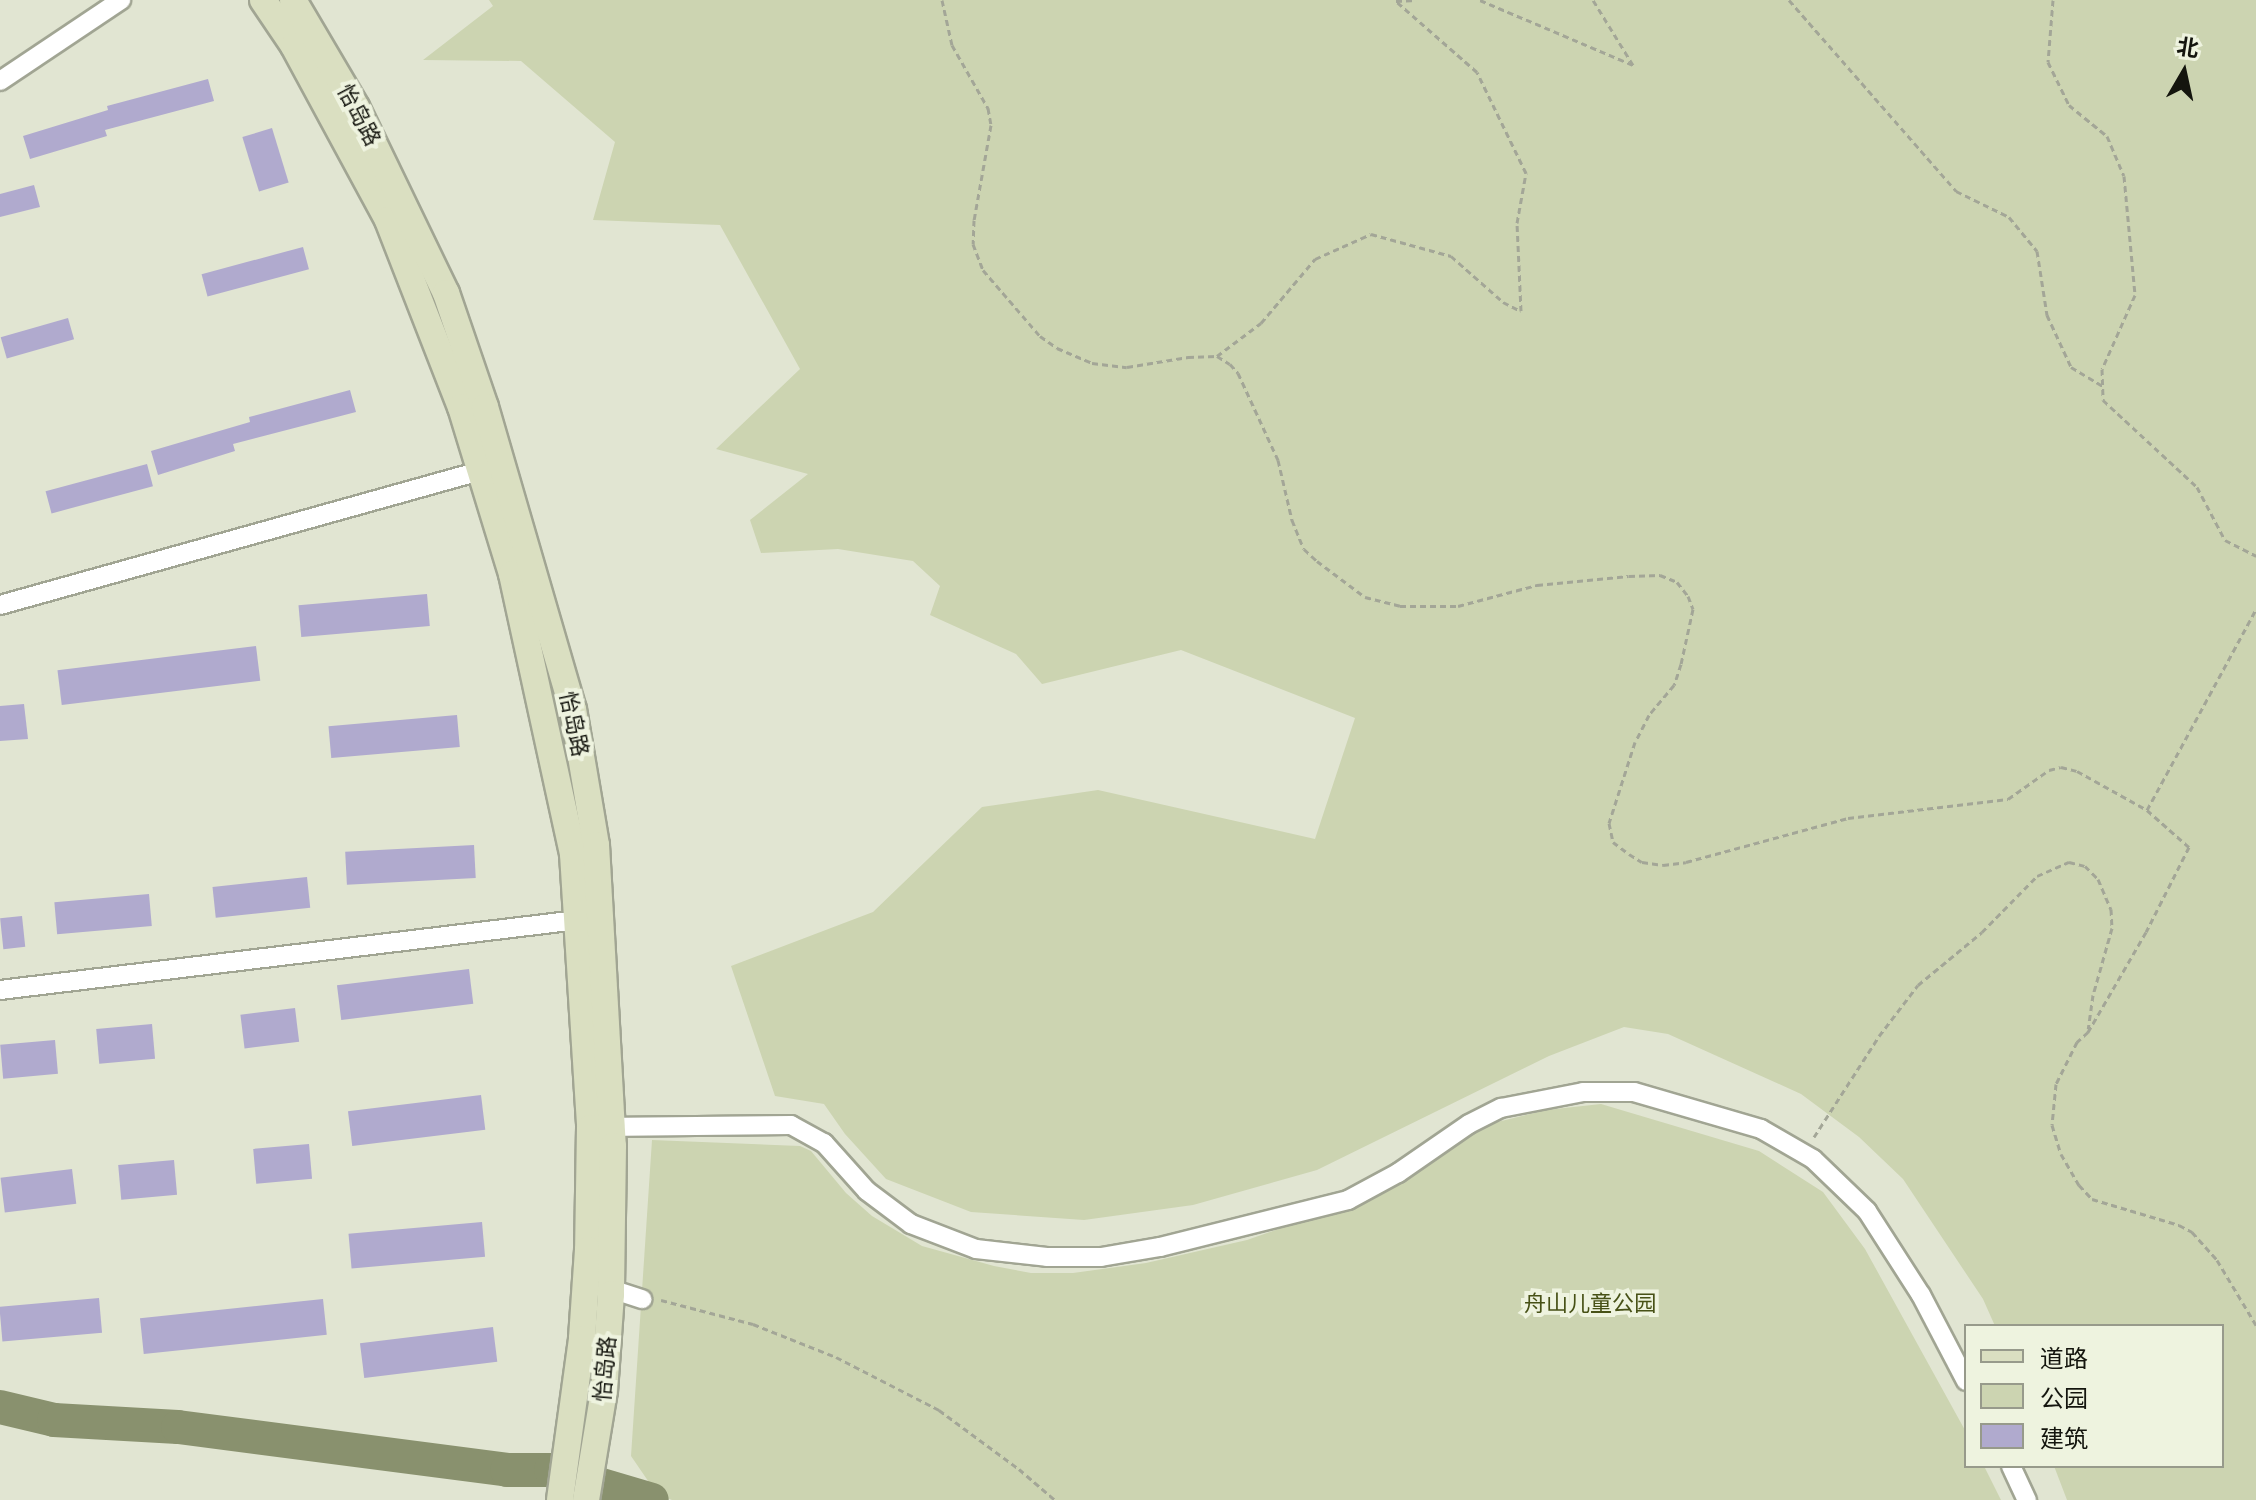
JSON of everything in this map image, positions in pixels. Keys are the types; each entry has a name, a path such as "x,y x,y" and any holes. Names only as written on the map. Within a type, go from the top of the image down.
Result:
{"street":[{"path":"0,81 121,0"},
{"path":"263,0 294,46 388,220 461,407 512,574 544,708 573,854 601,1127 582,1339 560,1500"},
{"name":"怡岛路","path":"293,0 356,107 446,293 485,407 573,709 596,845 601,1127 611,1289 604,1391 586,1500"},
{"path":"0,605 480,471"},
{"path":"0,990 578,920"},
{"path":"601,1127 791,1125 824,1143 867,1191 911,1224 976,1249 1047,1257 1101,1257 1160,1247 1348,1200 1398,1173 1469,1124 1501,1108 1583,1092 1634,1092 1705,1110 1761,1129 1803,1153 1867,1211 1921,1295 1964,1377"},
{"path":"611,1289 642,1299"},
{"path":"2012,1468 2027,1500"}],"path":[{"path":"942,0 952,45 988,108 991,125 974,220 973,244 983,270 1040,336 1057,348 1092,363 1127,367 1188,357 1217,356 1261,323 1315,259 1371,234 1451,256 1503,302 1521,311 1517,223 1526,173 1477,72 1396,1 1416,0"},
{"path":"1480,0 1584,41 1633,65 1593,0"},
{"path":"1789,0 1956,191 2009,217 2019,228 2037,251 2047,315 2071,367 2103,387"},
{"path":"2053,0 2048,62 2069,105 2107,136 2124,176 2135,295 2102,369 2103,400 2197,487 2225,540 2256,556"},
{"path":"1217,356 1238,373 1267,433 1304,549 1365,597 1400,606 1430,608 1484,602 1553,583 1660,575 1677,582 1693,609 1681,664 1674,685 1649,715 1635,742 1609,823 1613,842 1642,862 1686,862 1848,818 2008,799 2049,770 2061,767 2077,771 2147,810 2189,847 2146,932 2088,1032 2077,1042 2056,1084 2052,1125 2061,1154 2079,1185 2092,1199 2192,1232 2217,1260 2256,1325"},
{"path":"2147,810 2256,609"},
{"path":"1803,1153 1879,1036 1918,985 1990,925 2037,876 2069,862 2085,866 2098,879 2111,909 2112,928 2093,995 2088,1032"},
{"path":"642,1299 656,1299 753,1324 836,1357 939,1410 1019,1469 1055,1500"}],"green space":[{"path":"489,0 2256,0 2256,1500 2067,1500 2055,1468 2224,1468 2224,1324 1994,1324 1983,1299 1903,1179 1859,1137 1801,1094 1668,1034 1624,1027 1549,1056 1317,1170 1193,1205 1084,1220 971,1212 886,1179 845,1134 824,1104 775,1096 731,966 873,912 982,807 1098,790 1315,839 1355,718 1181,650 1042,684 1016,654 930,615 940,586 913,561 838,549 761,553 750,520 808,474 716,449 800,369 720,225 593,220 615,142 521,61 423,60 493,6"},
{"name":"舟山儿童公园","path":"1601,1104 1759,1151 1823,1192 1865,1249 1964,1428 1964,1468 1985,1468 2001,1500 672,1500 657,1494 631,1456 652,1140 800,1146 811,1151 846,1193 872,1216 922,1246 1031,1273 1073,1273 1146,1263 1247,1240 1381,1193 1485,1125 1546,1110"}],"building":[{"path":"208,79 214,101 105,130 107,136 30,159 23,136 108,110 107,106"},
{"path":"272,128 289,183 259,192 242,137"},
{"path":"34,185 40,207 0,217 0,194"},
{"path":"303,247 309,269 208,296 202,274"},
{"path":"68,318 74,339 7,358 1,337"},
{"path":"350,390 356,412 233,444 235,451 158,475 151,451 250,422 249,417"},
{"path":"147,464 153,486 52,513 46,491"},
{"path":"427,594 430,626 301,637 298,605"},
{"path":"256,646 260,681 62,705 57,670"},
{"path":"24,704 28,739 0,741 0,706"},
{"path":"457,715 460,747 331,758 328,726"},
{"path":"474,845 476,878 347,885 345,852"},
{"path":"307,877 310,908 216,918 213,887"},
{"path":"149,894 152,926 57,934 54,902"},
{"path":"22,916 25,947 3,949 0,918"},
{"path":"469,969 473,1004 341,1020 337,985"},
{"path":"295,1008 299,1042 245,1048 240,1015"},
{"path":"152,1024 155,1059 99,1064 96,1029"},
{"path":"55,1040 58,1074 3,1079 0,1045"},
{"path":"481,1095 485,1130 352,1146 348,1111"},
{"path":"309,1144 312,1179 256,1184 253,1149"},
{"path":"174,1160 177,1195 121,1200 118,1165"},
{"path":"72,1169 76,1204 5,1213 1,1178"},
{"path":"482,1222 485,1257 352,1269 349,1234"},
{"path":"99,1298 102,1333 2,1342 0,1307"},
{"path":"323,1299 327,1335 144,1354 140,1318"},
{"path":"493,1327 497,1362 364,1378 360,1343"}],"waterway":[{"path":"0,1407 54,1420 178,1427 507,1470 551,1470 652,1500"}]}
